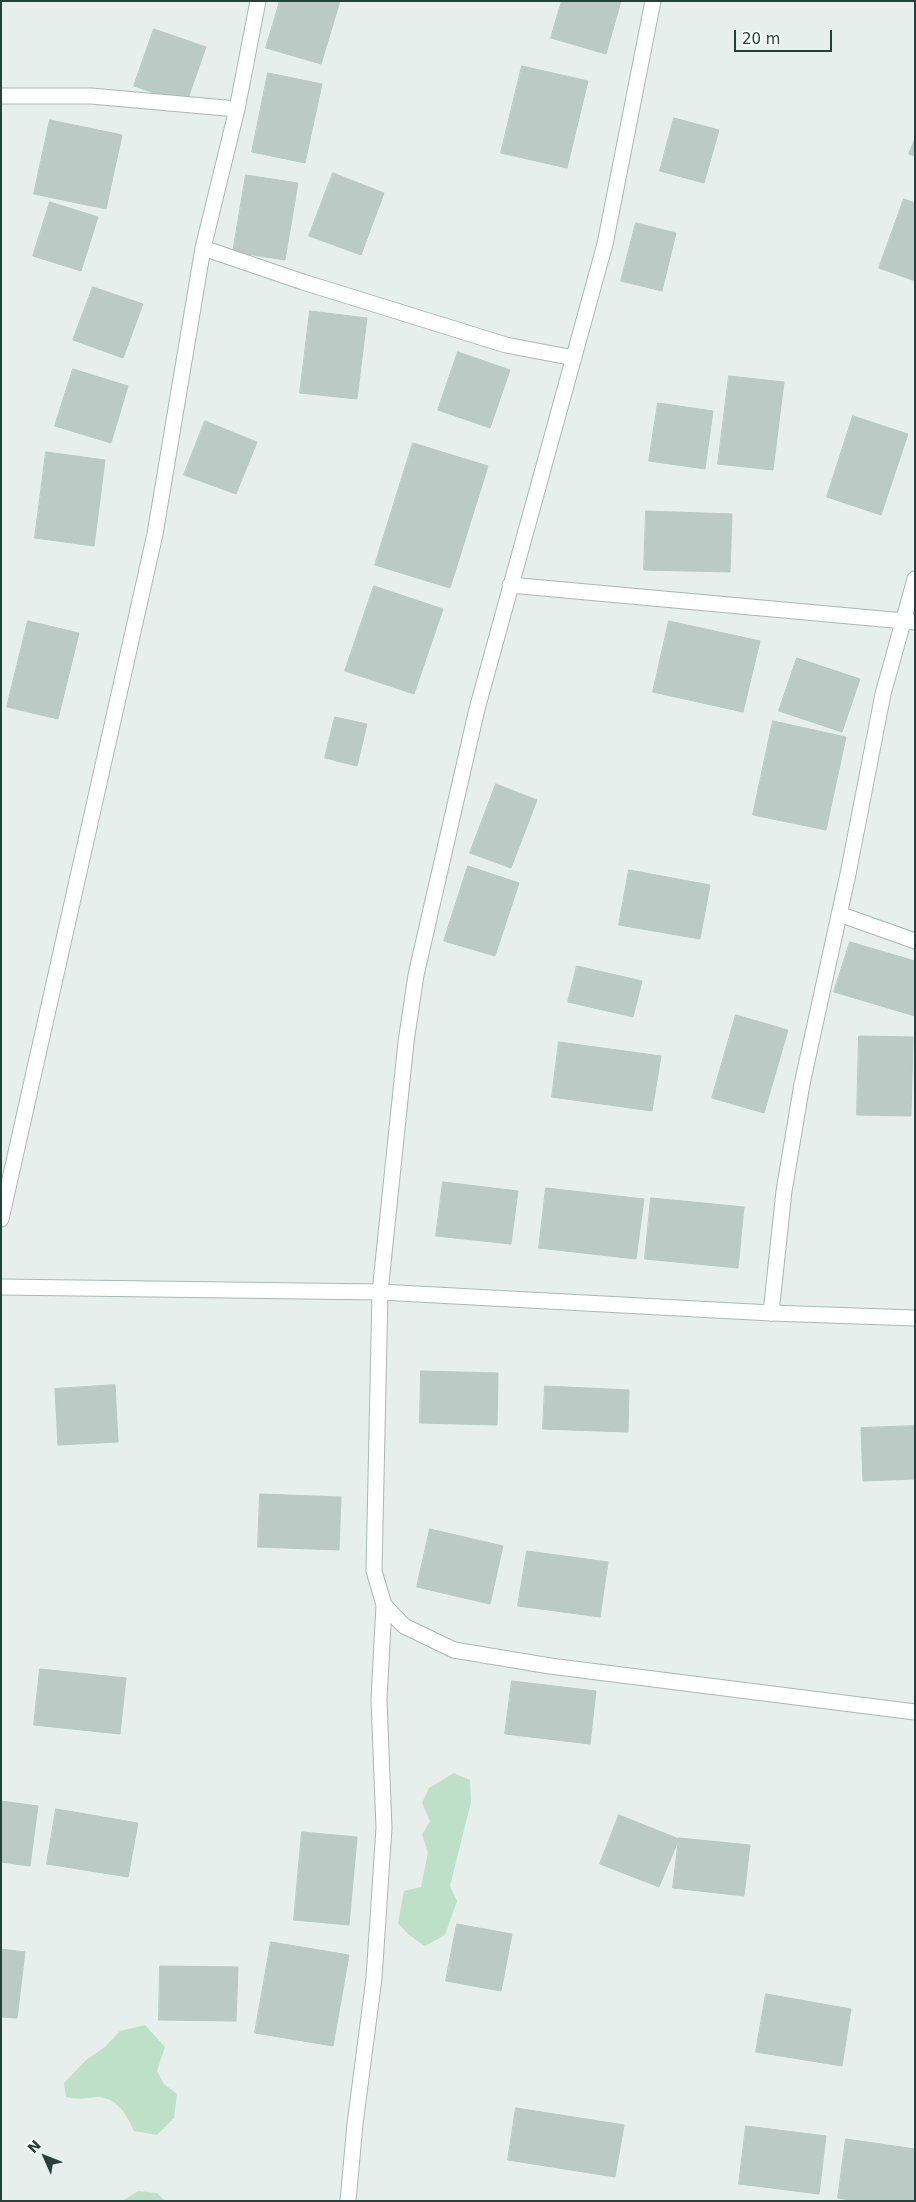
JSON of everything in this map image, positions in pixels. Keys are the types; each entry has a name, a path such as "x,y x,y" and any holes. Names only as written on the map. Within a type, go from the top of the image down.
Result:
{"street":[{"path":"1,1219 154,534 203,248 237,109 258,1"},
{"path":"348,2201 355,2124 374,1978 384,1828 379,1700 384,1605 374,1571 380,1292 406,1042 416,975 478,709 510,585 605,244 653,1"},
{"path":"1,96 91,96 237,109"},
{"path":"203,248 303,282 506,345 574,358"},
{"path":"771,1313 785,1182 802,1084 839,914 883,694 908,622 915,579"},
{"path":"510,585 908,622"},
{"path":"839,914 915,941"},
{"path":"1,1287 380,1292 771,1313 915,1318"},
{"path":"384,1605 404,1626 454,1650 550,1666 915,1712"}],"green space":[{"path":"454,1773 470,1780 471,1802 450,1886 457,1901 445,1935 425,1946 409,1935 398,1923 404,1891 421,1887 428,1852 422,1835 430,1821 422,1803 429,1788"},
{"path":"145,2025 165,2047 157,2071 164,2084 177,2094 174,2118 157,2135 134,2131 125,2114 111,2100 98,2097 78,2099 66,2097 64,2083 86,2060 105,2047 120,2031"},
{"path":"138,2191 157,2193 165,2201 122,2201"}],"building":[{"path":"280,1 340,1 321,64 266,48"},
{"path":"562,1 621,1 606,54 551,38"},
{"path":"154,29 206,47 186,104 134,86"},
{"path":"522,66 588,81 567,168 501,153"},
{"path":"268,73 322,84 305,163 252,152"},
{"path":"674,118 719,130 704,183 660,171"},
{"path":"50,120 122,135 106,209 34,194"},
{"path":"915,139 915,156 909,154"},
{"path":"333,173 384,193 361,255 309,236"},
{"path":"246,175 298,183 285,260 233,252"},
{"path":"904,199 915,203 915,281 879,268"},
{"path":"50,202 98,217 81,271 33,256"},
{"path":"636,223 676,233 662,291 621,281"},
{"path":"93,287 143,304 123,358 73,340"},
{"path":"310,311 367,318 357,399 300,393"},
{"path":"458,352 510,370 490,428 438,410"},
{"path":"73,369 128,386 111,443 55,426"},
{"path":"729,376 784,382 773,470 718,464"},
{"path":"658,403 713,411 705,469 649,461"},
{"path":"853,416 908,434 881,515 827,497"},
{"path":"205,421 257,442 236,494 184,475"},
{"path":"413,443 488,466 450,588 375,565"},
{"path":"46,452 105,460 94,546 35,538"},
{"path":"646,511 732,514 730,572 644,570"},
{"path":"374,586 443,609 414,694 345,671"},
{"path":"28,621 79,633 58,719 7,707"},
{"path":"669,621 760,641 743,712 653,692"},
{"path":"797,658 860,679 842,732 779,711"},
{"path":"335,717 367,724 357,766 325,758"},
{"path":"773,721 846,737 826,830 753,815"},
{"path":"496,784 537,800 511,868 470,853"},
{"path":"468,866 519,883 495,956 444,941"},
{"path":"629,870 710,885 700,939 619,925"},
{"path":"850,942 915,961 915,1016 834,992"},
{"path":"577,966 642,981 633,1017 568,1002"},
{"path":"736,1015 788,1030 764,1113 712,1098"},
{"path":"859,1036 913,1037 911,1116 857,1115"},
{"path":"559,1042 661,1056 652,1111 552,1097"},
{"path":"443,1182 518,1191 511,1244 436,1236"},
{"path":"546,1188 644,1199 636,1259 539,1248"},
{"path":"651,1198 744,1207 738,1268 645,1259"},
{"path":"421,1371 498,1373 497,1425 420,1423"},
{"path":"115,1385 118,1442 58,1445 55,1389"},
{"path":"545,1386 629,1390 628,1432 543,1429"},
{"path":"915,1426 915,1479 863,1481 861,1428"},
{"path":"260,1494 341,1497 339,1550 258,1547"},
{"path":"430,1529 503,1546 490,1604 417,1587"},
{"path":"527,1551 608,1562 600,1617 518,1606"},
{"path":"40,1669 126,1678 120,1734 34,1725"},
{"path":"512,1681 596,1691 590,1744 505,1734"},
{"path":"1,1801 38,1806 30,1866 1,1862"},
{"path":"56,1809 138,1823 128,1877 47,1864"},
{"path":"619,1815 679,1839 659,1887 600,1864"},
{"path":"302,1832 357,1837 349,1925 294,1920"},
{"path":"679,1838 750,1845 744,1896 673,1888"},
{"path":"457,1924 512,1934 501,1991 446,1981"},
{"path":"271,1942 349,1955 333,2046 255,2033"},
{"path":"1,1949 25,1952 17,2018 1,2017"},
{"path":"160,1966 238,1967 236,2021 159,2020"},
{"path":"766,1994 851,2009 842,2066 756,2052"},
{"path":"516,2108 624,2125 615,2177 508,2160"},
{"path":"746,2126 826,2136 819,2194 739,2184"},
{"path":"846,2139 915,2149 915,2201 856,2201 838,2198"}]}
